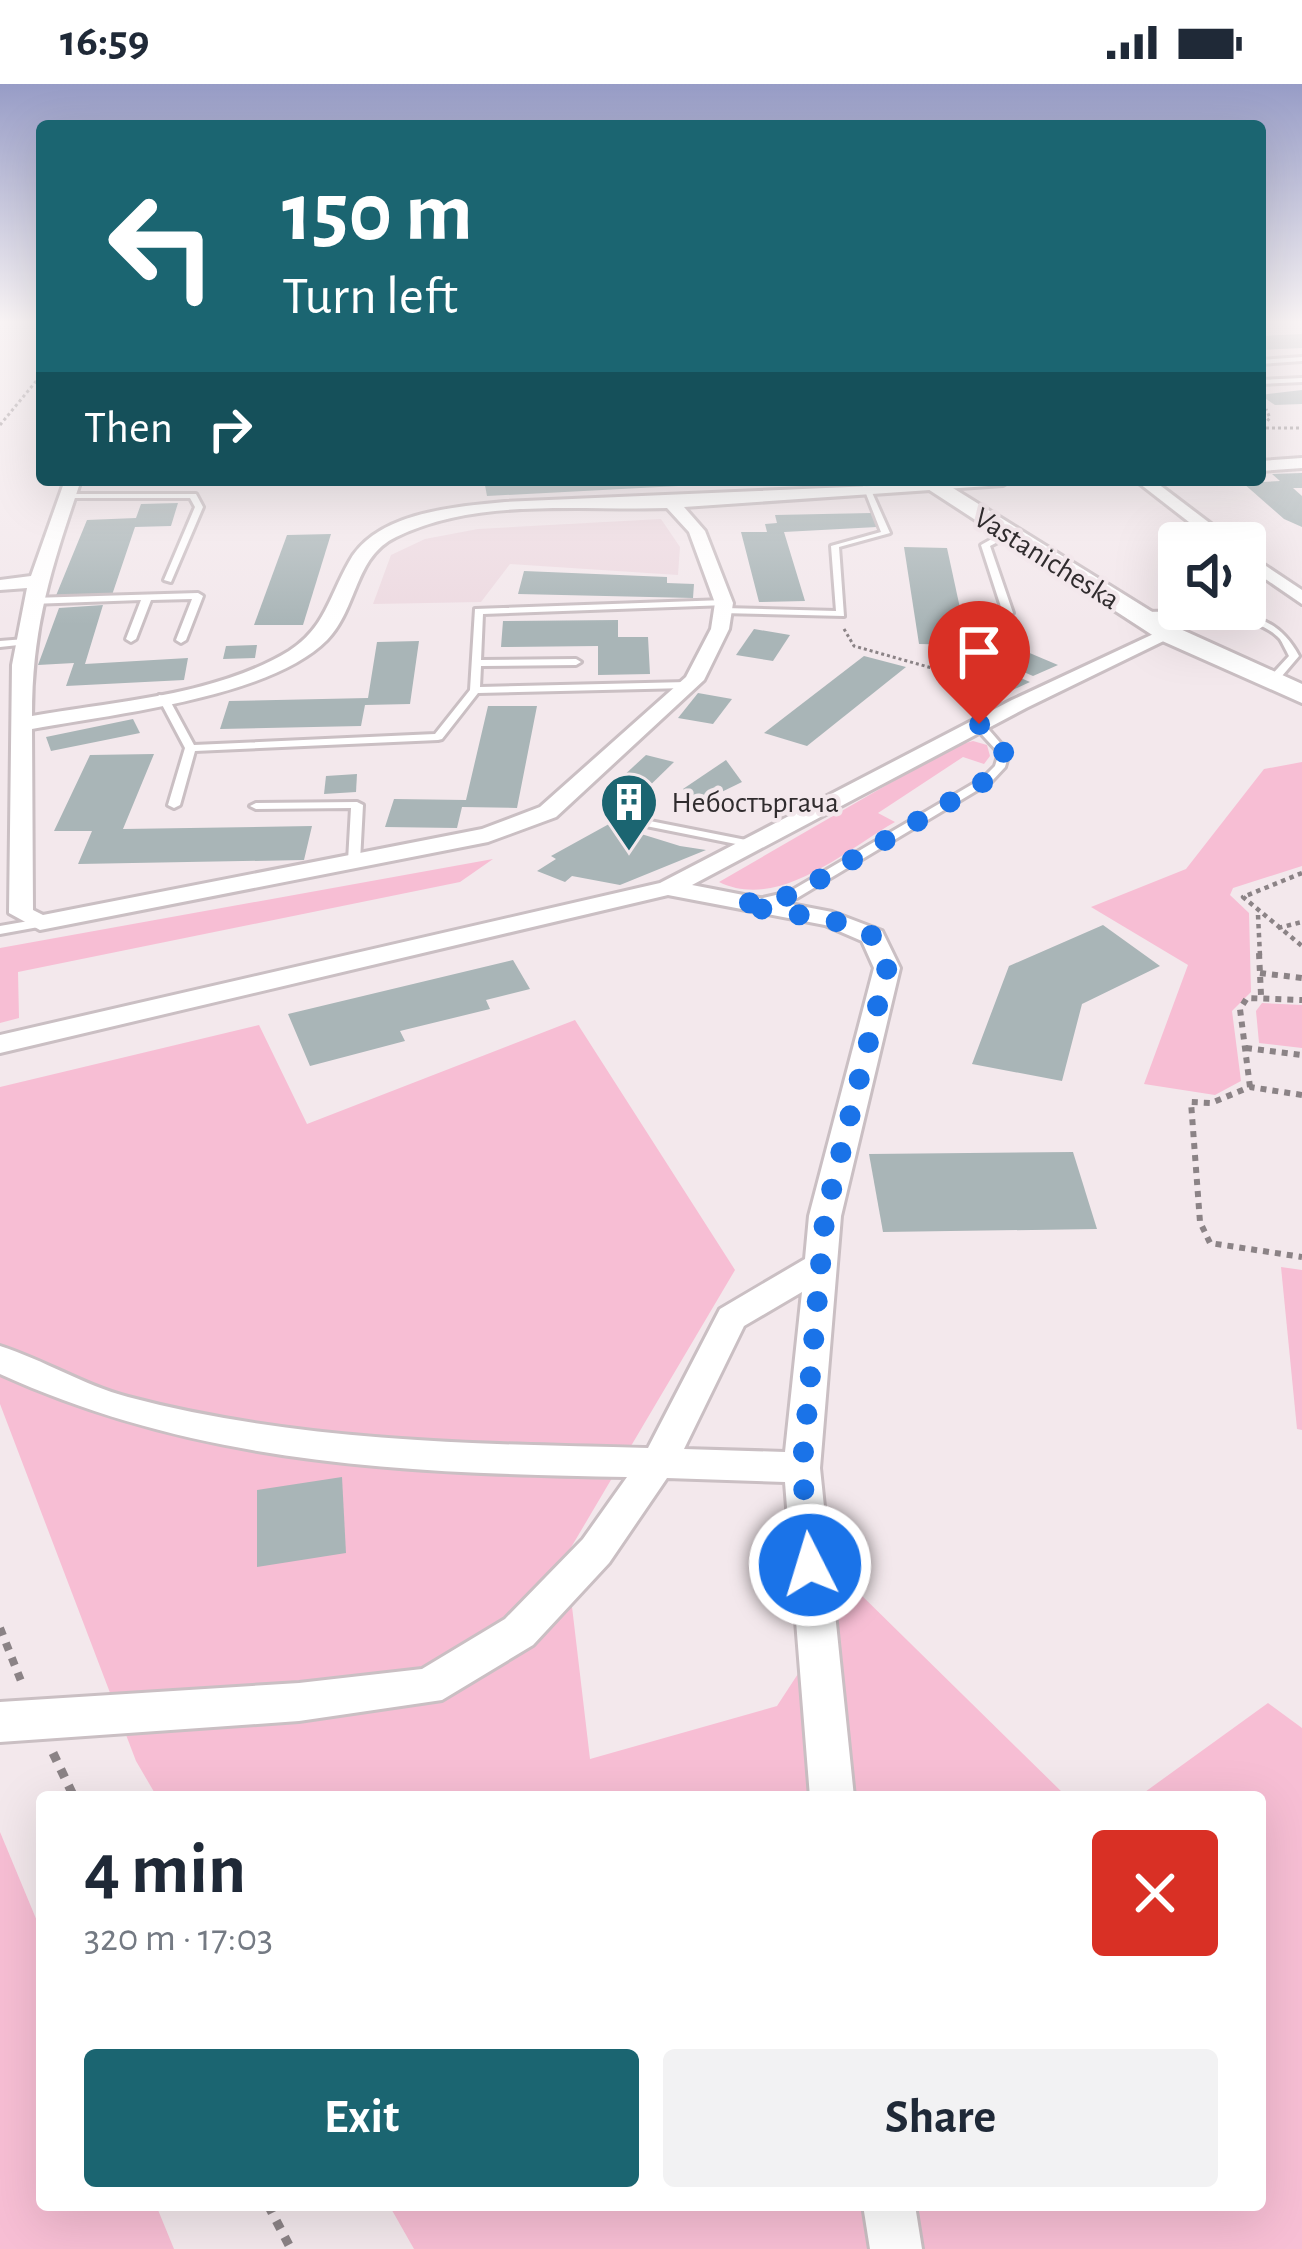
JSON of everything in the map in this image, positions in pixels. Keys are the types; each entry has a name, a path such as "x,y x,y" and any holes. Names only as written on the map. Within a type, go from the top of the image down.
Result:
{"main road":[{"name":"Vastanicheska","path":"933,486 1169,634 1302,695"}],"street":[{"path":"1266,465 1302,463"},
{"path":"25,724 163,697 286,661 319,637 338,609 357,555 377,538 414,523 506,510 672,503 853,486"},
{"path":"1151,486 1199,522"},
{"path":"71,488 34,591 25,642 21,913 40,923 488,835 548,812 687,686 724,607 697,531 672,503"},
{"path":"1266,572 1302,599"},
{"path":"0,585 34,591"},
{"path":"0,1044 668,888 1018,704 1169,634"},
{"path":"668,888 832,920 873,936 887,968 825,1216 802,1468 831,1791"},
{"path":"0,1722 298,1702 428,1687 519,1632 596,1551 660,1460 732,1318 819,1266"},
{"path":"0,1359 126,1410 307,1448 546,1464 660,1460 802,1468"},
{"path":"890,2211 896,2249"}],"lane":[{"path":"190,748 439,737 476,689 478,611 724,607 841,614 835,546 886,533 853,486"},
{"path":"71,488 193,496 199,507 168,580"},
{"path":"1006,534 985,545 1008,613"},
{"path":"34,591 199,596 182,640"},
{"path":"130,639 147,598"},
{"path":"1138,615 1269,625 1289,640 1294,656 1271,681"},
{"path":"0,644 25,642"},
{"path":"479,662 577,662"},
{"path":"476,689 687,686"},
{"path":"163,697 190,748 174,805"},
{"path":"0,730 25,724"},
{"path":"737,905 793,895 987,780 1004,753 997,738 979,724"},
{"path":"256,806 357,805 354,861"},
{"path":"645,824 746,844"},
{"path":"0,930 40,923"}],"path":[{"path":"1266,428 1302,428"},
{"path":"841,614 846,639 854,646 940,670 1018,704"},
{"path":"1302,873 1247,891 1243,897 1302,946"},
{"path":"1291,877 1302,885"},
{"path":"1258,912 1261,995"},
{"path":"1278,928 1302,922"},
{"path":"1260,973 1302,978"},
{"path":"1250,1088 1240,1009 1247,998 1261,995 1302,1000"},
{"path":"1246,1048 1302,1055"},
{"path":"1302,1095 1250,1088 1211,1103 1191,1102 1200,1222 1210,1243 1302,1257"},
{"path":"271,2211 291,2249"}],"shaded area":[{"path":"661,519 680,547 678,575 510,564 481,602 373,604 391,555 425,539 478,529"},
{"path":"973,741 987,745 990,756 984,764 963,757 878,813 895,822 810,874 765,889 719,882 954,746"},
{"path":"1302,762 1302,866 1233,888 1230,895 1249,913 1251,992 1232,1011 1241,1081 1215,1095 1144,1084 1188,965 1091,907 1186,869 1264,769"},
{"path":"493,859 460,882 18,972 19,1018 0,1023 0,948"},
{"path":"1262,1003 1302,1005 1302,1048 1259,1043 1256,1011"},
{"path":"575,1020 735,1270 566,1556 590,1759 777,1706 854,1588 1061,1791 154,1791 136,1761 0,1404 0,1087 259,1025 307,1124"},
{"path":"1281,1267 1302,1270 1302,1430 1297,1429"},
{"path":"1268,1703 1302,1728 1302,2249 414,2249 392,2211 1266,2211 1266,1791 1146,1791"},
{"path":"0,1832 36,1919 36,2211 158,2211 174,2249 0,2249"}],"building":[{"path":"1302,473 1302,488 1293,488 1302,496 1302,527 1284,519 1246,486 1280,481 1272,474"},
{"path":"485,486 678,486 487,496"},
{"path":"178,503 171,526 135,527 112,595 55,598 87,520 136,518 141,504"},
{"path":"871,513 877,527 784,532 805,601 759,602 741,532 767,532 765,524 777,523 775,515"},
{"path":"331,534 303,625 254,625 287,535"},
{"path":"904,547 947,548 968,645 919,644"},
{"path":"524,571 667,577 667,583 694,584 693,598 518,594"},
{"path":"103,605 85,664 188,658 184,680 66,686 74,663 38,665 59,608"},
{"path":"618,620 618,637 648,637 650,674 598,675 598,646 501,647 503,621"},
{"path":"754,629 790,635 773,661 736,655"},
{"path":"419,641 410,704 365,705 361,726 220,729 229,701 368,698 377,642"},
{"path":"257,645 255,658 223,659 226,646"},
{"path":"1013,646 1058,665 1033,676 988,657"},
{"path":"864,656 906,667 807,746 764,733"},
{"path":"984,662 1030,682 1004,694 959,674"},
{"path":"698,693 732,699 713,724 678,718"},
{"path":"488,706 537,706 517,808 462,807 457,828 385,827 394,799 466,800"},
{"path":"133,719 140,733 51,751 46,737"},
{"path":"154,754 123,829 312,826 304,860 78,864 92,831 54,831 90,755"},
{"path":"646,755 674,762 636,799 607,791"},
{"path":"726,760 742,782 701,802 683,789"},
{"path":"357,774 356,792 324,794 326,776"},
{"name":"Небостъргача","path":"609,824 706,850 620,885 572,876 565,882 537,871 556,859 551,856"},
{"path":"1103,925 1160,966 1082,1004 1062,1081 972,1064 1009,966"},
{"path":"513,960 530,989 486,1000 490,1009 400,1031 405,1041 310,1066 288,1014"},
{"path":"1073,1152 1097,1229 883,1232 869,1154"},
{"path":"342,1477 346,1553 257,1567 257,1490"}],"place":[{"name":"Небостъргача","path":"629,853"}],"route":[{"path":"810,1565 802,1468 825,1216 887,968 873,936 832,920 737,905 793,895 987,780 1000,767 1004,753 997,738 979,724"}]}
